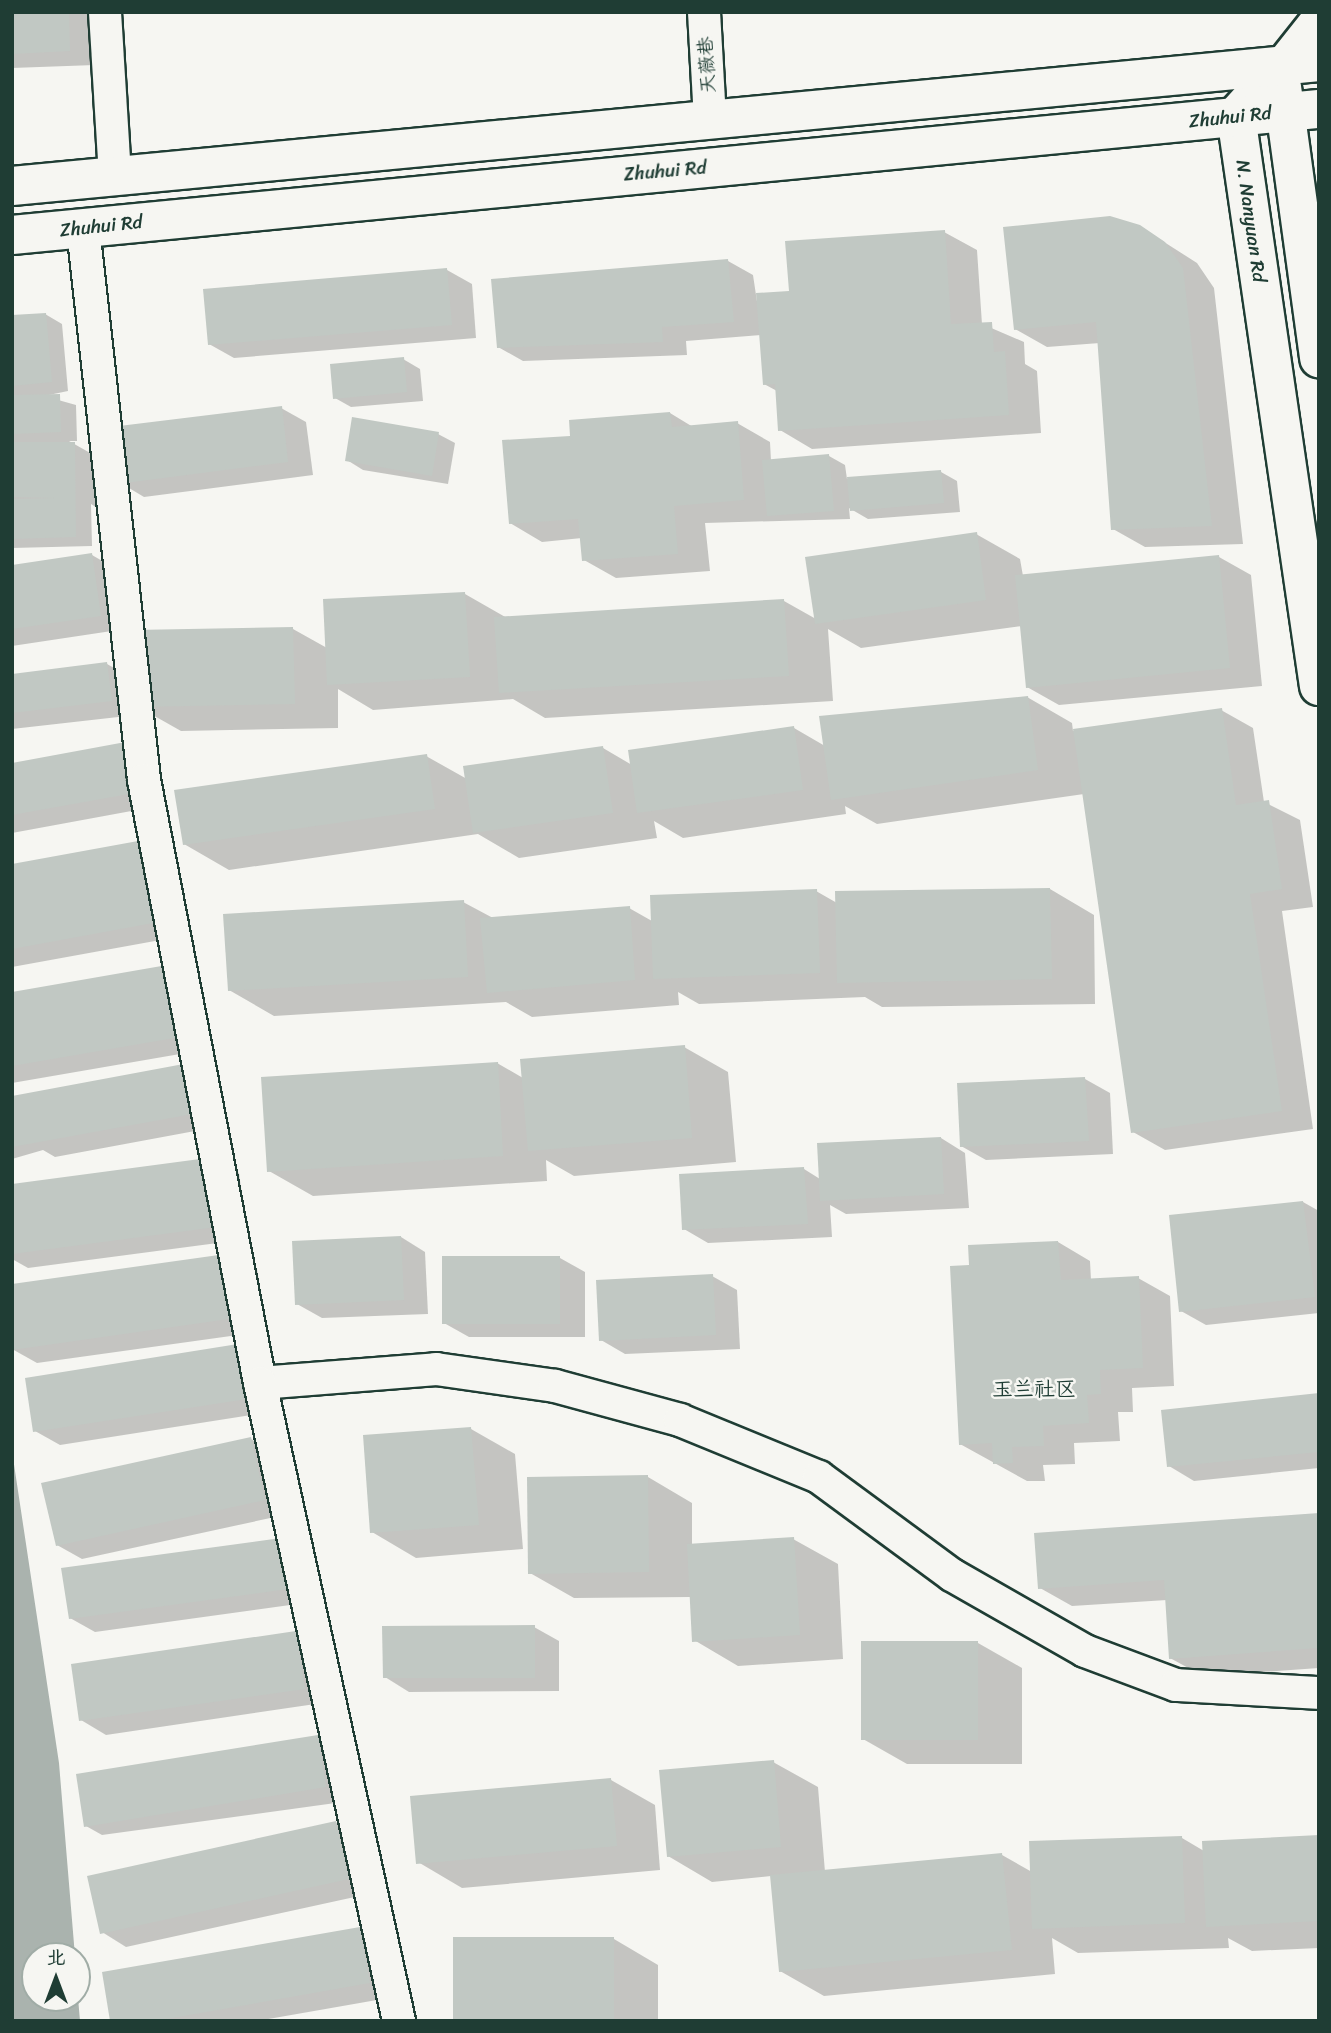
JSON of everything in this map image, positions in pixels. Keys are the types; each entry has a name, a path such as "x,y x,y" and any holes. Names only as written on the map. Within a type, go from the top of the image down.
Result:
{"main road":[{"path":"12,186 1319,62"},
{"path":"1281,65 1301,110 1319,358"},
{"path":"1236,116 1281,65"},
{"name":"Zhuhui Rd","path":"12,235 1301,110"},
{"name":"N. Nanyuan Rd","path":"1236,116 1319,686"}],"street":[{"path":"105,12 115,177"},
{"name":"天薇巷","path":"704,12 710,118"},
{"path":"1281,65 1319,17"},
{"path":"83,228 144,780 261,1383 399,2021"},
{"path":"261,1383 436,1369 555,1386 680,1420 819,1477 952,1575 1085,1651 1176,1685 1319,1693"}],"shaded area":[{"path":"12,1451 59,1763 74,1942 21,1942 21,2012 79,2012 80,2021 12,2021"}],"building":[{"path":"12,12 69,12 70,51 12,54"},
{"path":"1110,216 1140,225 1165,242 1183,268 1212,526 1111,530 1096,322 1014,330 1003,227"},
{"path":"945,230 951,324 992,322 994,352 1005,351 1009,415 778,431 775,384 763,385 756,293 789,291 785,241"},
{"path":"728,259 734,322 662,327 663,342 497,348 491,279"},
{"path":"447,268 452,325 208,345 203,289"},
{"path":"46,313 52,382 12,386 12,315"},
{"path":"404,357 407,392 333,399 330,364"},
{"path":"60,394 61,432 12,434 12,395"},
{"path":"282,406 288,462 117,484 111,427"},
{"path":"670,412 672,427 738,421 744,500 674,506 678,554 582,561 578,519 509,524 502,440 570,436 569,420"},
{"path":"352,417 439,432 432,476 345,461"},
{"path":"12,442 75,442 76,537 12,539 12,499 55,498 12,497"},
{"path":"829,454 834,511 767,516 762,460"},
{"path":"941,470 944,503 850,511 847,477"},
{"path":"977,532 986,600 815,624 805,557"},
{"path":"92,553 101,616 12,629 12,565"},
{"path":"1219,555 1230,668 1026,688 1015,575"},
{"path":"465,592 470,677 327,685 323,599"},
{"path":"784,599 789,676 499,693 494,617"},
{"path":"293,627 295,704 135,707 134,630"},
{"path":"107,662 112,701 12,713 12,674"},
{"path":"1028,696 1038,770 831,800 819,716"},
{"path":"1222,708 1236,805 1269,800 1282,889 1250,894 1282,1111 1131,1133 1073,729"},
{"path":"794,726 803,790 637,813 628,750"},
{"path":"131,741 140,792 12,815 12,763"},
{"path":"603,746 613,813 473,833 463,766"},
{"path":"427,754 435,809 183,845 174,790"},
{"path":"149,839 164,921 12,949 12,864"},
{"path":"1050,888 1052,979 837,983 835,891"},
{"path":"817,889 820,973 653,979 650,895"},
{"path":"464,900 468,977 228,991 223,914"},
{"path":"630,906 635,980 487,993 480,918"},
{"path":"173,964 186,1036 12,1066 12,992"},
{"path":"685,1045 692,1138 528,1151 520,1059"},
{"path":"498,1062 503,1156 267,1172 261,1077"},
{"path":"189,1063 198,1113 12,1147 12,1096"},
{"path":"1085,1077 1089,1141 960,1147 957,1083"},
{"path":"941,1137 944,1194 820,1201 817,1143"},
{"path":"215,1157 224,1226 12,1254 12,1184"},
{"path":"804,1167 808,1224 682,1230 679,1174"},
{"path":"1303,1201 1315,1297 1179,1312 1169,1215"},
{"path":"401,1236 404,1300 295,1305 292,1241"},
{"path":"1058,1241 1061,1280 1139,1276 1143,1368 1100,1370 1101,1394 1087,1395 1089,1423 1043,1426 1044,1446 1012,1447 1013,1463 993,1464 992,1443 959,1445 950,1266 969,1265 968,1245"},
{"path":"233,1253 243,1317 12,1350 12,1284"},
{"path":"442,1256 560,1256 560,1324 442,1324"},
{"path":"713,1274 716,1335 599,1341 596,1280"},
{"path":"238,1344 247,1399 33,1432 25,1378"},
{"path":"1319,1393 1319,1452 1167,1467 1161,1410"},
{"path":"471,1427 479,1525 370,1533 363,1435"},
{"path":"251,1437 265,1500 56,1546 41,1483"},
{"path":"648,1475 649,1572 528,1574 527,1477"},
{"path":"1319,1513 1319,1648 1169,1659 1164,1580 1038,1589 1034,1533"},
{"path":"794,1537 800,1635 692,1642 687,1544"},
{"path":"281,1538 288,1589 69,1619 61,1568"},
{"path":"535,1625 535,1678 383,1678 382,1626"},
{"path":"296,1631 305,1689 79,1721 71,1664"},
{"path":"861,1641 978,1641 978,1740 861,1740"},
{"path":"318,1735 326,1787 84,1827 76,1774"},
{"path":"774,1760 781,1847 667,1857 659,1770"},
{"path":"611,1778 617,1846 416,1864 410,1796"},
{"path":"336,1821 349,1879 100,1934 87,1876"},
{"path":"1319,1835 1319,1921 1206,1927 1202,1841"},
{"path":"1182,1836 1185,1923 1032,1929 1029,1841"},
{"path":"1002,1853 1012,1950 779,1972 770,1875"},
{"path":"360,1927 370,1983 155,2021 110,2021 102,1972"},
{"path":"453,1937 614,1937 614,2021 453,2021"}],"district":[{"name":"玉兰社区","path":"1034,1389"}]}
